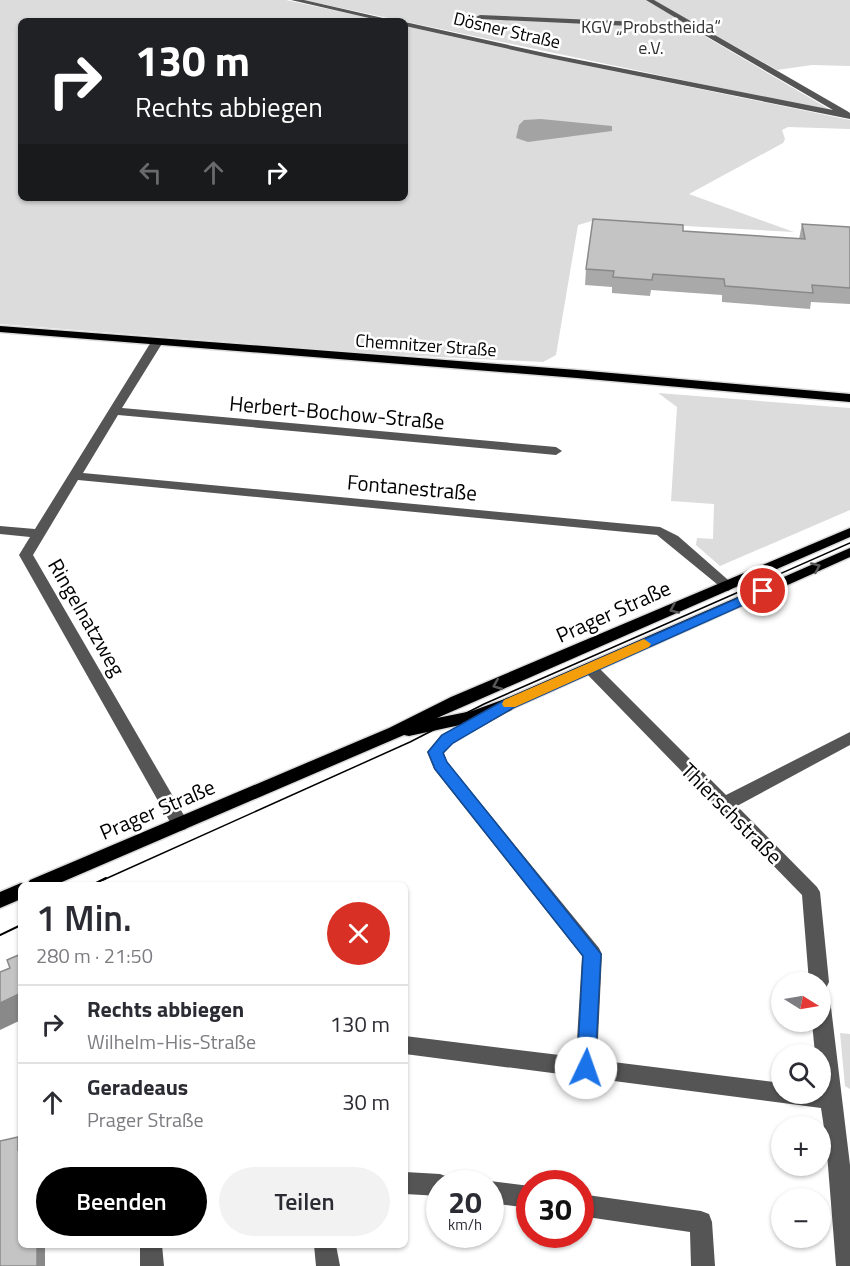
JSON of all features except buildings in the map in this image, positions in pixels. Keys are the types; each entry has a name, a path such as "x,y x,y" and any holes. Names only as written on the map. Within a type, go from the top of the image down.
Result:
{"main road":[{"name":"Chemnitzer Straße","path":"0,329 577,374 850,398"},
{"name":"Prager Straße","path":"63,880 180,824 395,732 448,705 850,532"},
{"name":"Prager Straße","path":"395,732 447,723 508,704 850,552"},
{"path":"0,900 18,892"}],"street":[{"path":"294,0 378,18"},
{"path":"649,0 850,116"},
{"path":"480,17 696,27"},
{"name":"Dösner Straße","path":"408,25 549,56 850,116"},
{"name":"Ringelnatzweg","path":"157,342 26,555 180,824"},
{"name":"Herbert-Bochow-Straße","path":"114,411 556,451"},
{"name":"Fontanestraße","path":"74,476 660,531 674,539 728,586"},
{"path":"0,530 39,534"},
{"name":"Thierschstraße","path":"590,668 810,892 818,972"},
{"path":"508,704 447,739 435,752 440,765 592,954 586,1068"},
{"path":"723,804 850,738"},
{"path":"408,1045 771,1091"},
{"path":"831,1104 837,1141 848,1266"},
{"path":"408,1183 426,1184"},
{"path":"594,1207 701,1222 703,1266"},
{"path":"151,1248 152,1266"},
{"path":"325,1248 328,1266"}],"green space":[{"path":"0,0 286,0 370,18 18,18 18,201 408,201 408,27 850,120 850,129 788,127 782,130 785,139 783,143 689,194 794,232 592,221 578,225 556,355 543,362 377,354 0,324"},
{"name":"KGV „Probstheida“ e.V.","path":"303,0 850,0 850,66 812,65 777,70 694,23 686,25 834,112 408,22 408,18 388,18"},
{"path":"658,393 850,408 850,510 720,566 696,545 697,538 713,539 714,504 671,501 677,407"},
{"path":"840,1033 850,1034 850,1089 845,1086"}],"shaded area":[{"path":"541,119 612,126 612,131 528,142 516,138 519,125 524,120"}],"tram line":[{"path":"103,880 410,742 484,704 850,543"},
{"path":"98,882 106,878"},
{"path":"0,935 18,926"}],"slow traffic":[{"path":"509,704 644,644"}],"route":[{"path":"586,1068 592,954 440,765 435,752 447,739 508,704 763,591"}]}
